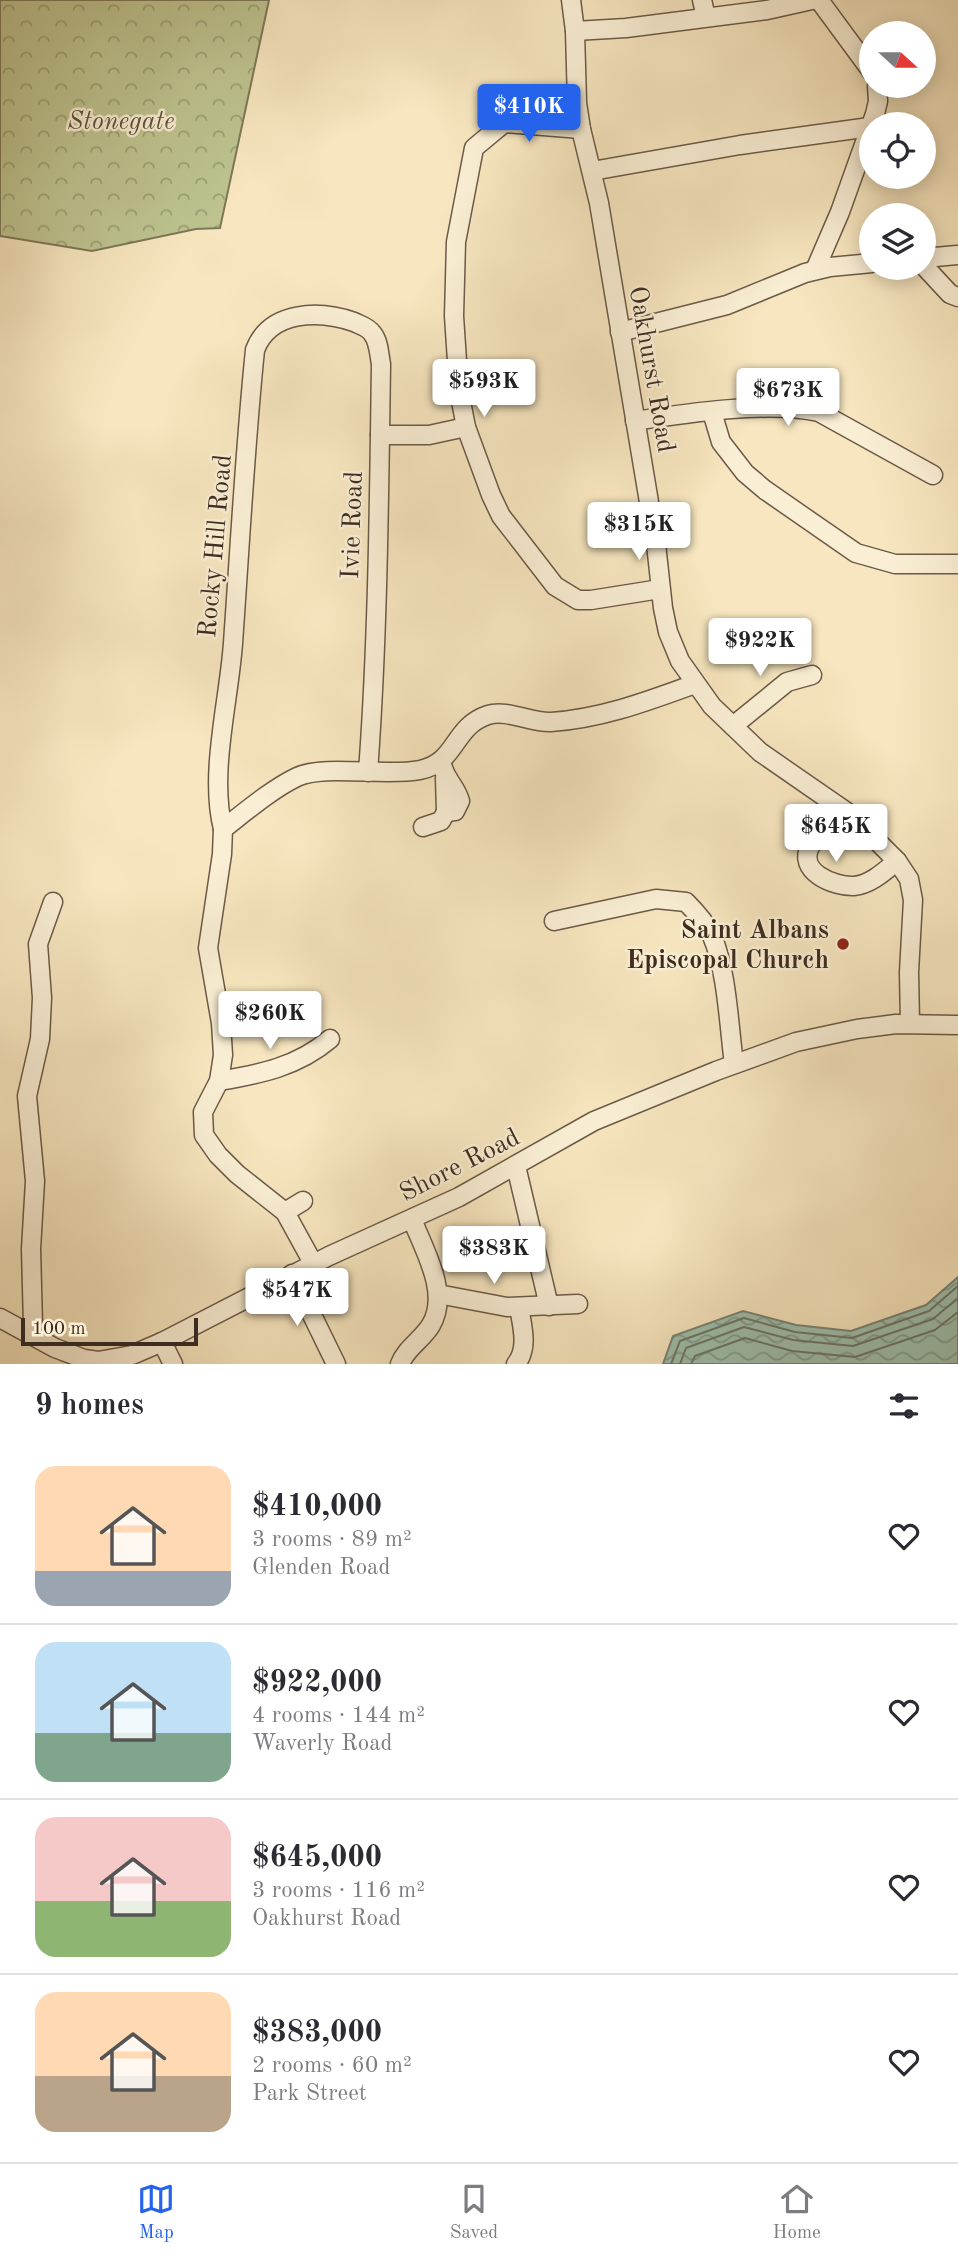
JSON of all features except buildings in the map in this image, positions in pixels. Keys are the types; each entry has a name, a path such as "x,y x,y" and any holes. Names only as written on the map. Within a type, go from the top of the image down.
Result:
{"street":[{"name":"Oakhurst Road","path":"571,0 575,32 577,103 592,171 620,332 656,544 660,589 673,644 680,661 712,706 781,769 851,815 897,861 909,879 913,900 909,972 911,1023"},
{"path":"575,32 626,28 704,9 767,10 812,0"},
{"path":"818,0 859,55"},
{"path":"581,128 504,123 474,148 461,210 455,266 454,316 459,391 466,427 501,516 555,586 578,600 660,589"},
{"path":"592,171 740,145 859,129"},
{"path":"815,270 859,158"},
{"path":"936,257 957,255"},
{"path":"620,332 727,305 815,270 859,265"},
{"path":"936,279 950,294 958,296"},
{"name":"Ivie Road","path":"324,314 366,328 376,340 381,364 368,772"},
{"name":"Rocky Hill Road","path":"219,1081 223,1055 222,1034 208,948 222,855 223,829 218,808 218,780 233,644 237,562 255,350 265,332 278,324 305,315 324,314"},
{"path":"635,421 712,412 790,408 819,412 933,475"},
{"path":"712,412 720,442 745,473 856,553 895,564 958,564"},
{"path":"380,435 429,435 466,427"},
{"path":"733,726 788,682 812,675"},
{"path":"443,770 467,727 475,720 492,714 546,722 585,719 695,684"},
{"path":"223,829 298,776 311,773 443,770"},
{"path":"423,827 438,824 446,812 454,811 460,801 443,770"},
{"path":"851,815 813,842 808,852 810,864 817,874 828,883 856,886 878,876 897,861"},
{"path":"554,921 656,899 686,902 712,935 718,954 734,1064"},
{"path":"29,1335 33,1325 31,1249 36,1181 27,1096 40,1039 42,998 38,944 53,902"},
{"name":"Shore Road","path":"0,1318 83,1362 132,1355 313,1263 459,1197 594,1121 734,1064 796,1042 858,1029 911,1023 958,1025"},
{"path":"313,1263 285,1212 237,1174 218,1155 204,1135 203,1112 219,1081 260,1074 294,1063 330,1039"},
{"path":"516,1166 549,1306"},
{"path":"285,1212 303,1201"},
{"path":"400,1364 403,1356 431,1324 439,1303 412,1219"},
{"path":"292,1274 336,1364"},
{"path":"438,1294 479,1303 520,1307 578,1304"},
{"path":"516,1364 522,1356 524,1346 520,1307"},
{"path":"162,1342 173,1364"}],"green space":[{"name":"Stonegate","path":"0,0 269,0 220,228 196,229 92,251 0,236"}],"water":[{"path":"958,1277 958,1364 663,1364 673,1336 743,1311 796,1325 851,1331 926,1305"}],"place":[{"name":"Saint Albans Episcopal Church","path":"843,944"}]}
